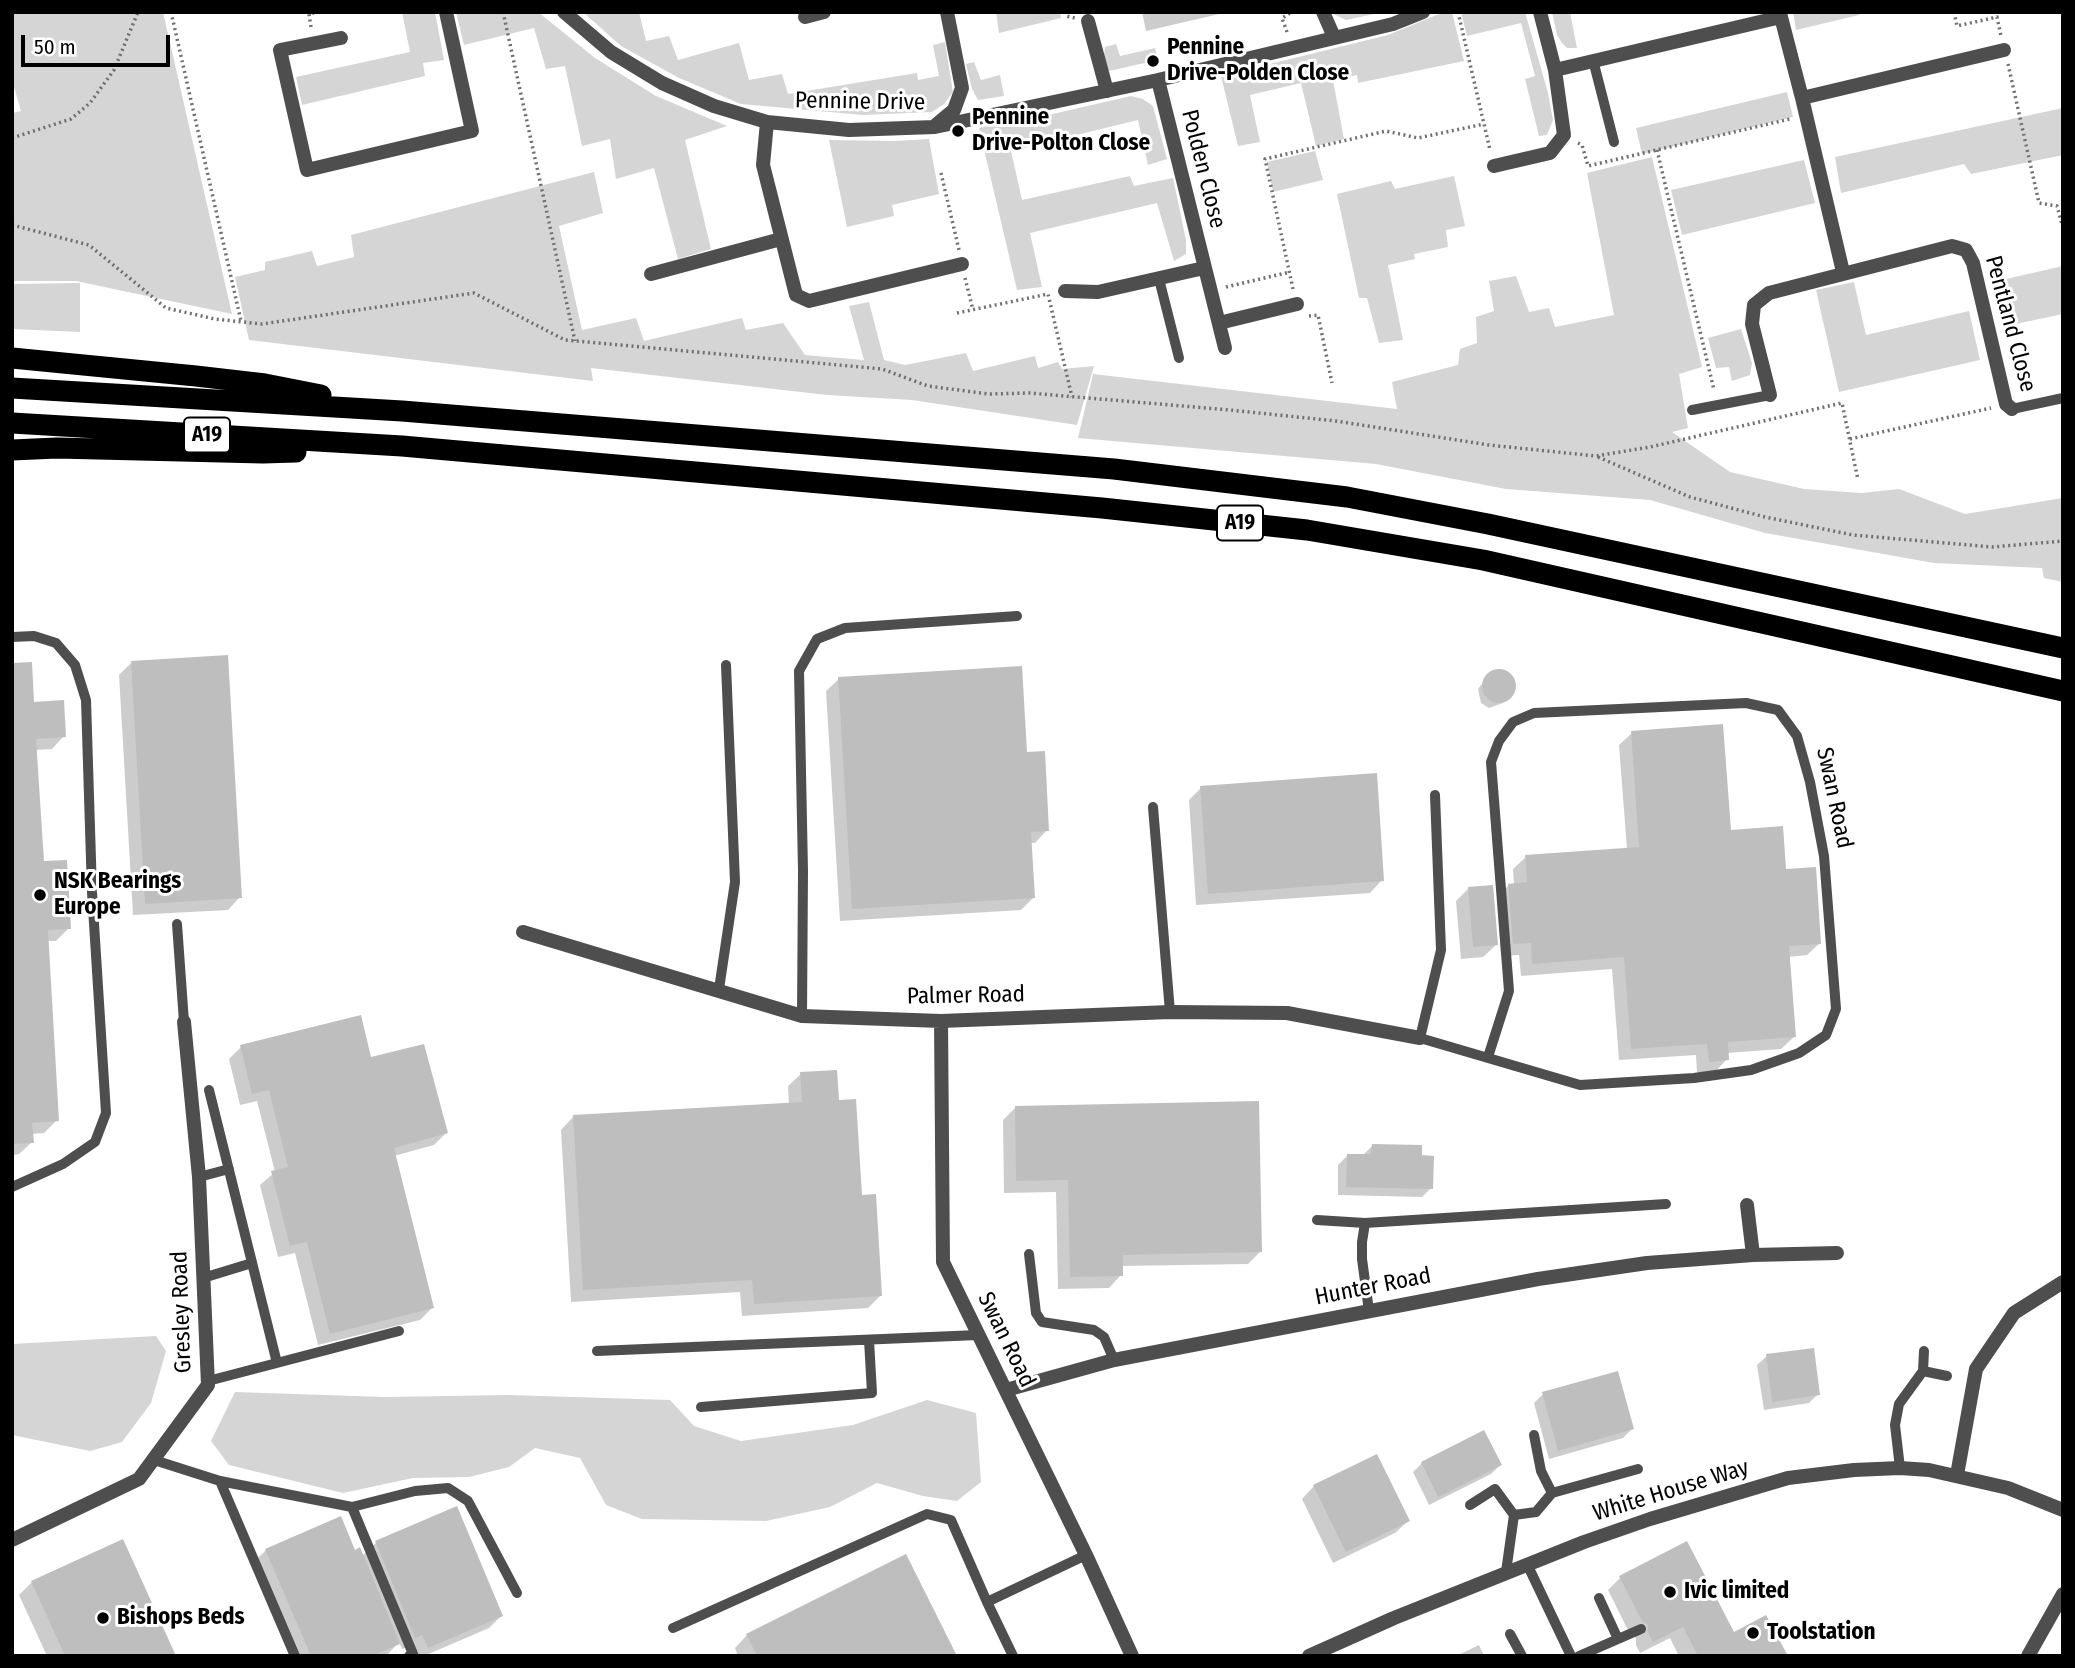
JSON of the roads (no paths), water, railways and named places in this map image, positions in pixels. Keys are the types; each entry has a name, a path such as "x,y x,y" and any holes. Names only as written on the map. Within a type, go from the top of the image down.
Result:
{"highway":[{"path":"12,358 265,384 402,411"},
{"name":"A19","path":"12,388 402,411 1114,469 1347,497 1501,526 2063,648"},
{"name":"A19","path":"12,423 402,446 1102,508 1307,530 1483,560 2063,691"},
{"path":"12,450 71,448 263,453 402,446"}],"street":[{"path":"341,38 280,50 307,170 472,131 446,12"},
{"name":"Pennine Drive","path":"564,12 611,52 662,83 714,106 766,122 849,130 935,127 1158,80 1393,23 1423,12"},
{"path":"804,17 824,12"},
{"path":"935,127 954,110 962,88 947,12"},
{"path":"1323,12 1334,37"},
{"path":"1494,166 1550,153 1564,135 1555,70 1540,12"},
{"path":"1555,70 1780,14 1843,272"},
{"path":"1088,21 1107,91"},
{"path":"1802,98 2004,50"},
{"name":"Polden Close","path":"1158,80 1225,348"},
{"path":"766,122 763,165 796,295 809,300 962,264"},
{"path":"651,274 781,239"},
{"name":"Pentland Close","path":"1770,394 1752,324 1754,305 1769,293 1952,246 1966,250 1973,263 2009,407"},
{"path":"1065,292 1098,292 1204,268"},
{"path":"1219,323 1297,304"},
{"name":"Palmer Road","path":"523,932 802,1016 941,1021 1170,1012 1287,1013 1420,1038"},
{"name":"Swan Road","path":"941,1021 943,1262 1086,1555 1132,1656"},
{"name":"Gresley Road","path":"12,1540 139,1479 208,1385 199,1177 184,1023"},
{"path":"1747,1205 1753,1255"},
{"name":"Hunter Road","path":"1006,1390 1114,1360 1538,1279 1647,1263 1753,1255 1837,1253"},
{"path":"1957,1475 1976,1369 2014,1313 2063,1282"},
{"name":"White House Way","path":"1309,1656 1527,1563 1650,1519 1788,1478 1900,1468 1957,1475 2008,1488 2063,1510"},
{"path":"2028,1656 2063,1594"}],"lane":[{"path":"1593,60 1614,142"},
{"path":"1159,279 1180,358"},
{"path":"1692,410 1770,394"},
{"path":"2009,407 2063,398"},
{"path":"802,1016 803,871 799,671 817,639 845,628 1017,616"},
{"path":"12,637 34,636 55,643 75,665 86,700 92,892 106,1113 95,1142 63,1164 12,1187"},
{"path":"719,989 735,882 726,665"},
{"name":"Swan Road","path":"1420,1038 1580,1085 1668,1080 1751,1070 1800,1053 1826,1035 1836,1009 1825,856 1810,782 1797,736 1778,710 1746,703 1534,713 1513,722 1499,741 1491,762 1509,990 1488,1057"},
{"path":"1420,1038 1441,950 1435,794"},
{"path":"1153,807 1170,1012"},
{"path":"177,924 184,1023"},
{"path":"209,1090 277,1363"},
{"path":"199,1177 229,1169"},
{"path":"1317,1220 1365,1223 1666,1204"},
{"path":"1365,1223 1362,1259 1369,1311"},
{"path":"1029,1254 1036,1313 1042,1322 1094,1330 1104,1337 1114,1360"},
{"path":"203,1278 252,1263"},
{"path":"208,1381 399,1331"},
{"path":"597,1351 978,1335"},
{"path":"701,1407 872,1394 869,1340"},
{"path":"1900,1468 1895,1425 1899,1404 1923,1371 1924,1351"},
{"path":"1923,1371 1947,1376"},
{"path":"1534,1435 1541,1471 1552,1493"},
{"path":"154,1460 220,1481 352,1507 415,1491 448,1488 468,1501 517,1593"},
{"path":"1514,1515 1536,1512 1552,1493 1638,1469"},
{"path":"220,1481 295,1656"},
{"path":"1470,1505 1495,1489 1514,1515 1506,1572"},
{"path":"352,1507 413,1654 409,1656"},
{"path":"673,1628 927,1514 951,1520 1013,1656"},
{"path":"987,1602 1086,1555"},
{"path":"1527,1563 1571,1656"},
{"path":"1599,1598 1618,1639"},
{"path":"1579,1656 1641,1629"},
{"path":"1510,1634 1522,1656"}],"place":[{"name":"Pennine Drive-Polden Close","path":"1153,61"},
{"name":"Pennine Drive-Polton Close","path":"958,131"},
{"name":"NSK Bearings Europe","path":"40,895"},
{"name":"Ivic limited","path":"1670,1592"},
{"name":"Bishops Beds","path":"103,1618"},
{"name":"Toolstation","path":"1753,1633"}]}
